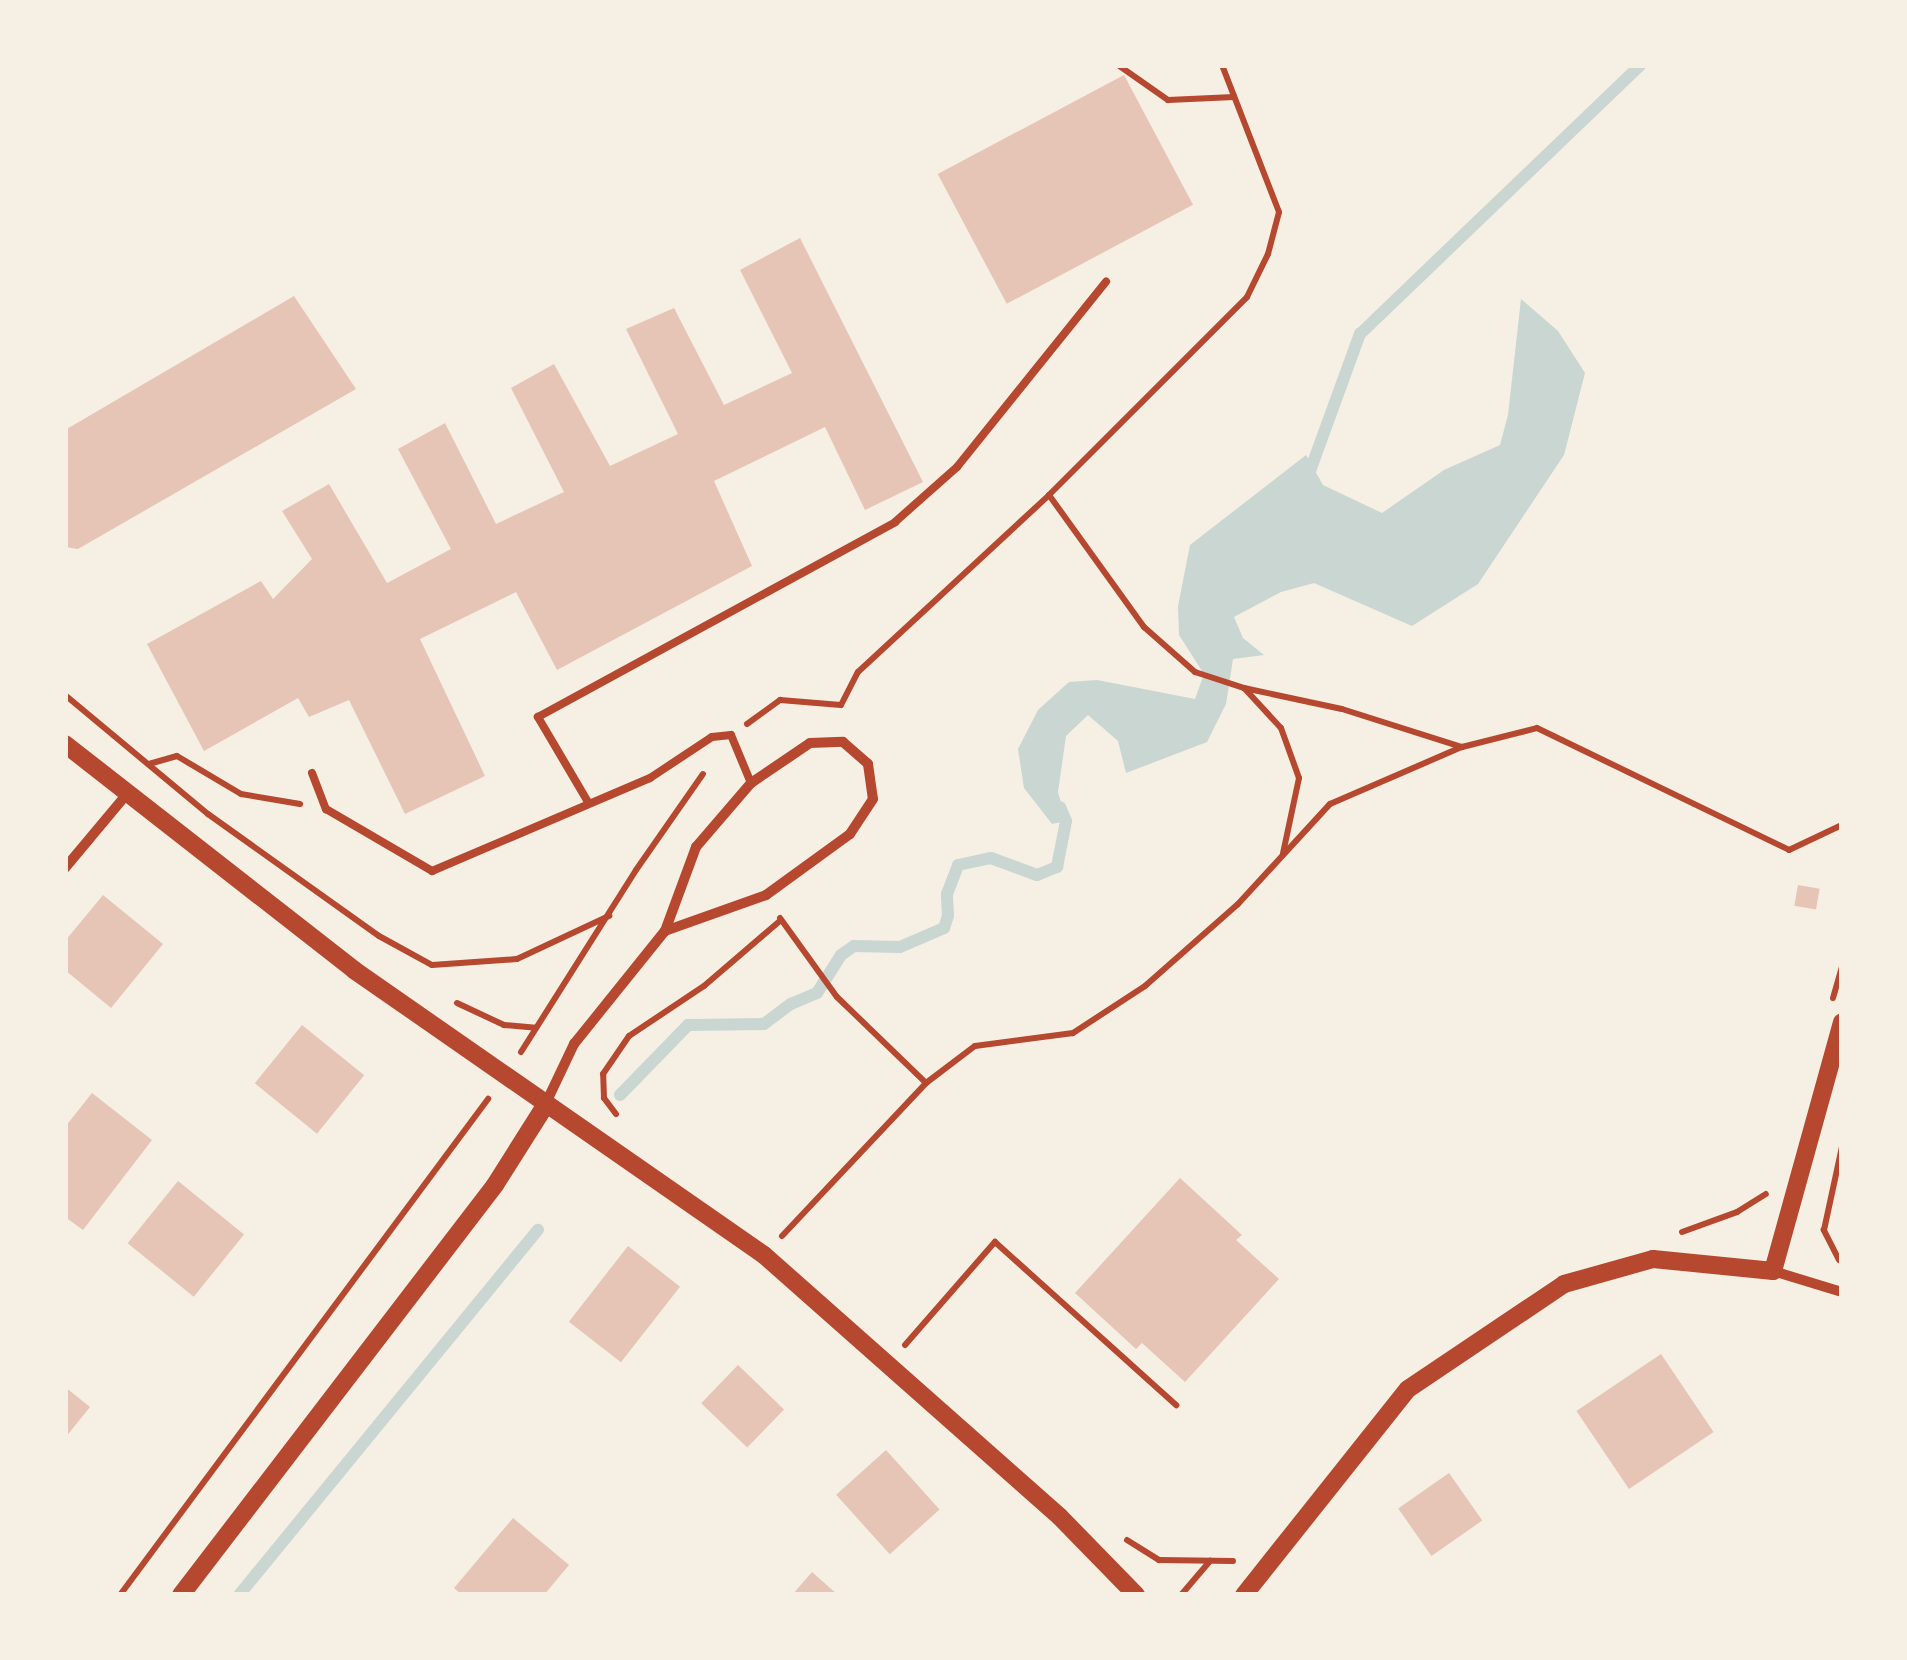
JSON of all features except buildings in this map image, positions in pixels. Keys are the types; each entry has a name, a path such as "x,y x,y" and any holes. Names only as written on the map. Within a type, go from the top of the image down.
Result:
{"street":[{"path":"181,1595 495,1185 545,1106 574,1044 665,931 696,847 751,783 810,743 843,742 868,764 873,798 850,834 766,896 665,931"},
{"path":"65,744 354,970 764,1255 1060,1517 1136,1595"},
{"path":"65,868 126,795"},
{"path":"1772,1272 1842,1022"},
{"path":"1244,1595 1408,1389 1564,1284 1653,1259 1772,1272 1842,1292"}],"lane":[{"path":"588,802 538,717 895,522 958,468 1106,282"},
{"path":"312,773 326,809 432,872 650,778 712,736 731,735 751,783"}],"path":[{"path":"1118,65 1168,100 1234,97"},
{"path":"120,1595 505,1077 636,870 731,735 780,700 841,705 858,672 1050,495 1248,298 1268,254 1280,212 1222,65"},
{"path":"1050,495 1144,628 1195,672 1244,688 1342,709 1462,747"},
{"path":"1244,688 1281,728 1298,778 1283,854"},
{"path":"65,695 208,814 432,965 517,959 609,916"},
{"path":"764,1255 926,1083 975,1046 1073,1032 1145,986 1238,904 1330,804 1462,747 1536,728 1790,850 1842,825"},
{"path":"148,764 177,756 240,794 326,809"},
{"path":"766,896 836,998 926,1083"},
{"path":"619,1119 604,1098 603,1074 630,1036 704,986 782,920"},
{"path":"412,954 412,964"},
{"path":"1831,1004 1842,966"},
{"path":"444,997 504,1024 536,1028"},
{"path":"1839,1260 1824,1230 1842,1147"},
{"path":"1674,1235 1737,1212 1766,1193 1774,1180"},
{"path":"767,1223 797,1247"},
{"path":"888,1365 995,1242 1176,1405"},
{"path":"894,1330 924,1354"},
{"path":"1110,1530 1159,1560 1185,1564 1231,1562 1242,1552"},
{"path":"1180,1595 1211,1560"}],"shaded area":[{"path":"1521,299 1558,331 1585,373 1564,455 1478,584 1412,626 1314,583 1281,592 1234,617 1243,638 1264,655 1233,659 1226,704 1207,742 1126,773 1118,741 1088,715 1066,736 1058,792 1066,821 1052,824 1024,788 1018,749 1038,710 1069,682 1097,680 1195,699 1204,674 1179,635 1178,606 1190,545 1306,455 1323,485 1382,513 1444,470 1500,445 1508,415"}],"waterway":[{"path":"1306,482 1360,334 1641,65"},
{"path":"620,1095 688,1025 764,1024 791,1004 817,993 841,955 854,946 900,947 944,928 947,894 958,865 991,858 1037,875 1057,867 1066,821 1060,807"},
{"path":"239,1595 538,1230"}]}
